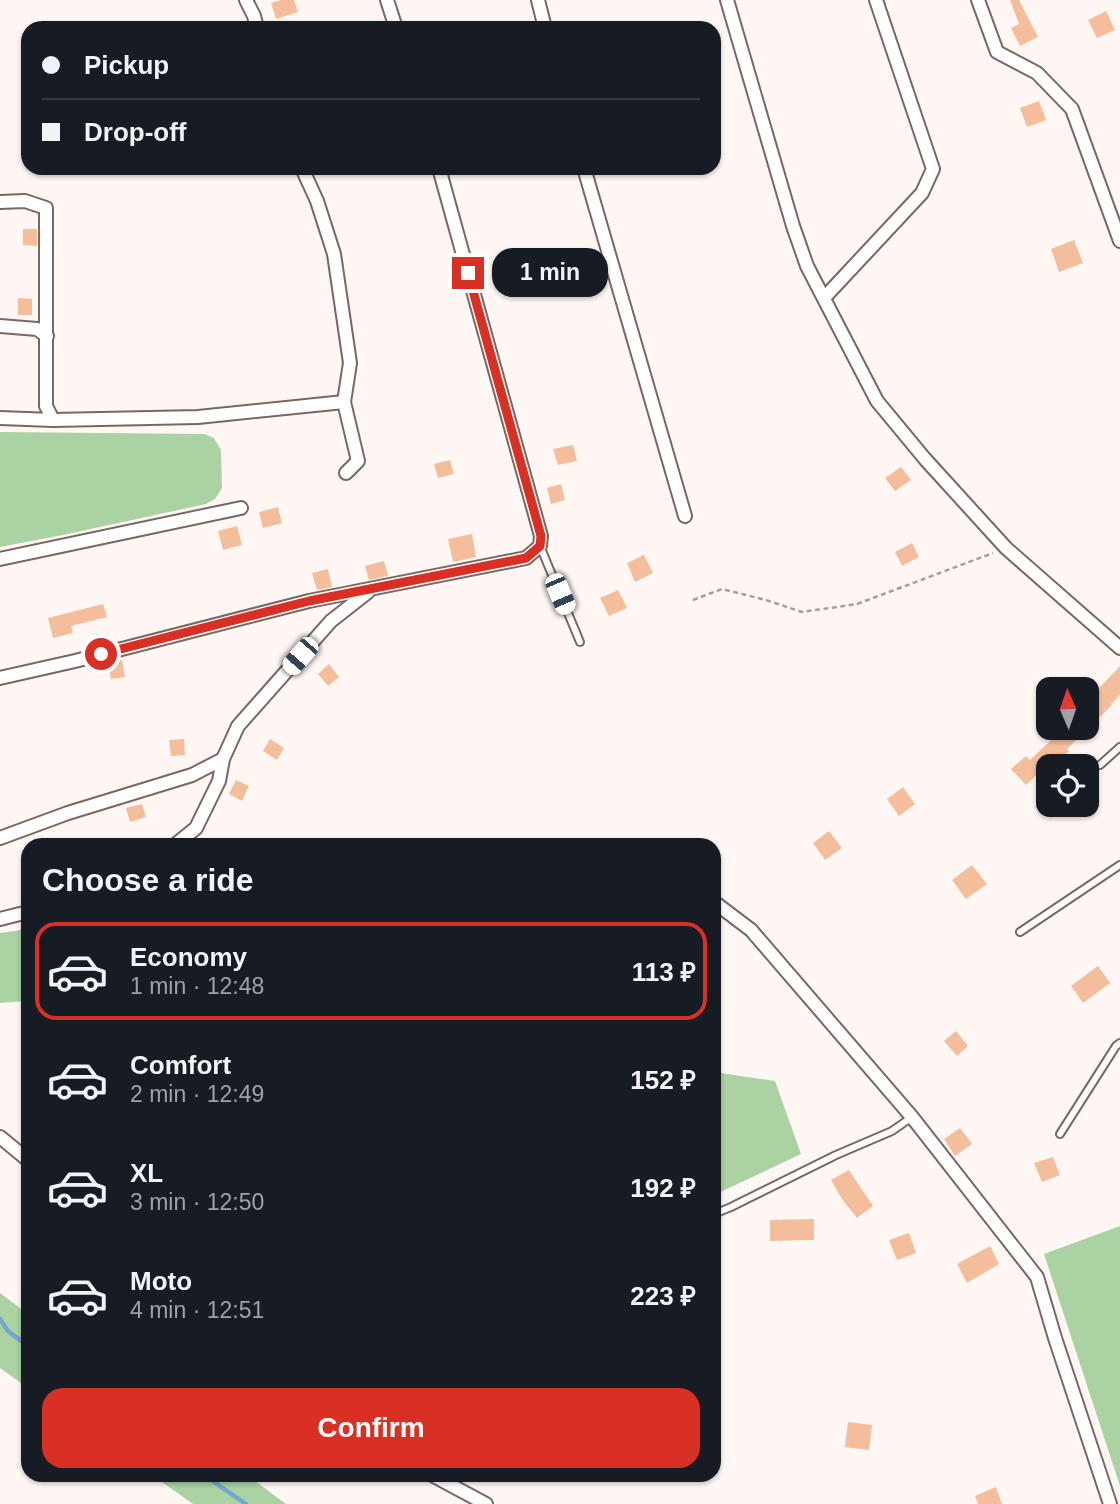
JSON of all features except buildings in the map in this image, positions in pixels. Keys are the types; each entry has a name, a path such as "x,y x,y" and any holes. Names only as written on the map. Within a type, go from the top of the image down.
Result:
{"street":[{"path":"246,0 255,21"},
{"path":"387,0 394,21"},
{"path":"538,0 543,21"},
{"path":"727,0 807,266 877,401 925,459 1006,548 1120,648"},
{"path":"824,298 922,193 933,169 876,0"},
{"path":"978,0 997,52 1037,73 1072,109 1120,241"},
{"path":"305,175 317,201 334,254 350,363 344,402 358,461 346,473"},
{"path":"0,678 309,601 526,558 540,546 541,536 441,175"},
{"path":"586,175 685,516"},
{"path":"0,202 24,201 46,208 46,405 53,420"},
{"path":"0,326 37,329 47,336"},
{"path":"0,418 53,420 198,417 344,402"},
{"path":"0,559 241,508"},
{"path":"184,838 196,828 219,781 223,760 238,726 331,621 371,590"},
{"path":"0,838 68,813 192,775 223,760"},
{"path":"721,907 751,930 912,1116 1037,1277 1110,1504"},
{"path":"0,919 21,914"},
{"path":"0,1137 21,1154"},
{"path":"445,1482 486,1504"}],"lane":[{"path":"540,546 580,642"},
{"path":"1100,765 1120,747"},
{"path":"1020,932 1120,865"},
{"path":"1060,1134 1120,1043"},
{"path":"721,1211 891,1131 912,1116"}],"path":[{"path":"693,600 722,589 802,612 857,604 1006,548"}],"green space":[{"path":"0,432 205,434 214,438 221,450 222,488 215,499 206,504 0,547"},
{"path":"21,930 21,1002 0,1003 0,933"},
{"path":"721,1073 775,1081 801,1154 721,1192"},
{"path":"1120,1226 1120,1486 1044,1254"},
{"path":"0,1293 21,1309 21,1383 0,1368"},
{"path":"162,1482 256,1482 286,1504 193,1504"}],"waterway":[{"path":"0,1319 8,1331 21,1341"},
{"path":"214,1482 246,1504"}],"route":[{"path":"101,654 309,601 526,558 540,546 541,536 468,273"}]}
